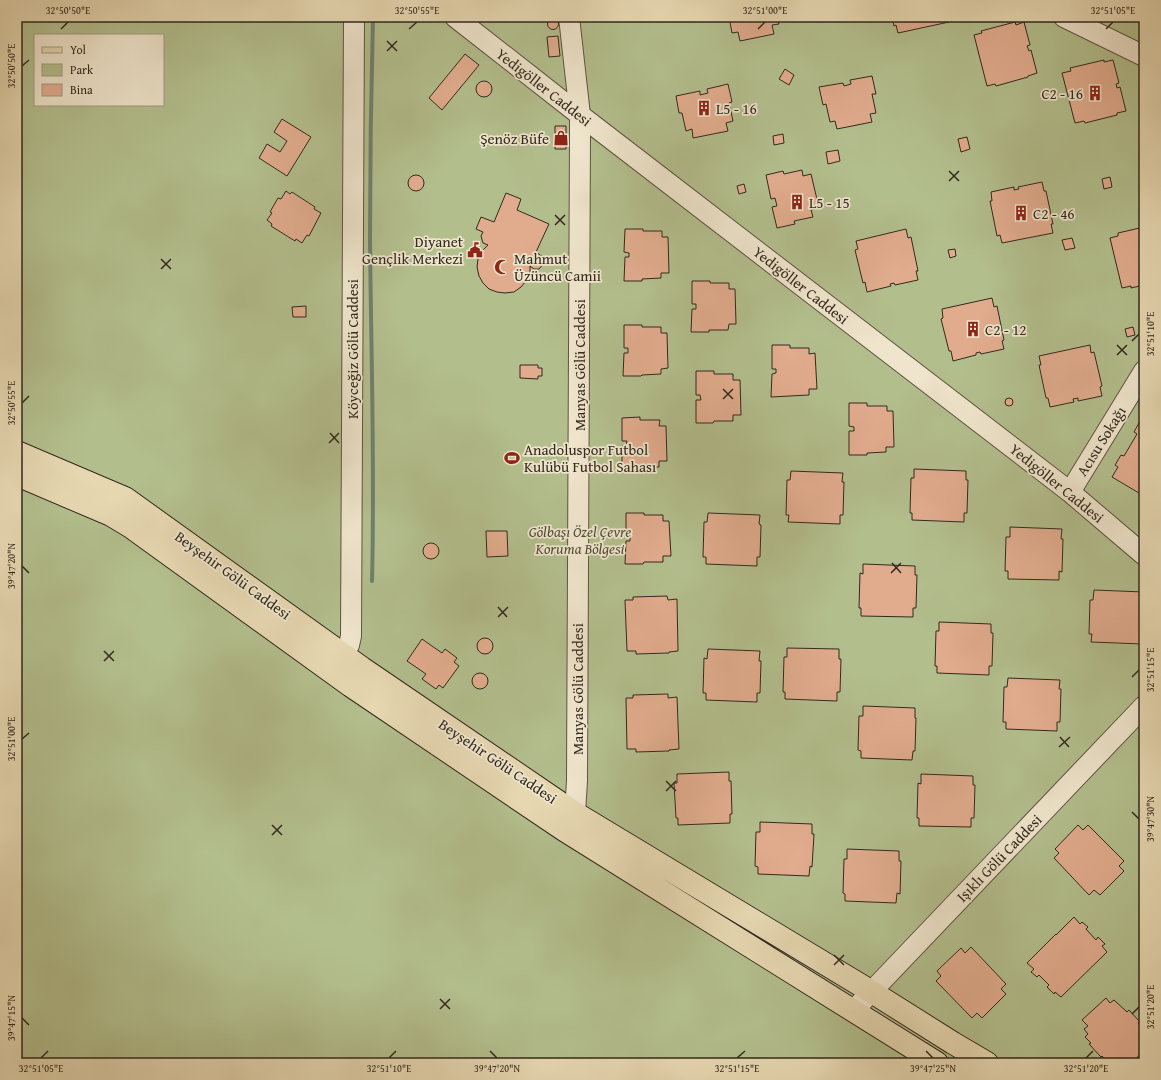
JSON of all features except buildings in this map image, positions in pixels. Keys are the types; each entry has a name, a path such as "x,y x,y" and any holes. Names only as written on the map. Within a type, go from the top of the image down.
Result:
{"main road":[{"name":"Beyşehir Gölü Caddesi","path":"17,452 125,498 331,654 362,668 570,821 872,992 986,1063"},
{"path":"17,475 111,515 331,654 351,686 570,821 853,1011 937,1063"},
{"path":"351,686 362,668"}],"street":[{"name":"Köyceğiz Gölü Caddesi","path":"331,654 350,645 351,636 354,17"},
{"name":"Yedigöller Caddesi","path":"455,17 1070,492 1144,555"},
{"name":"Manyas Gölü Caddesi","path":"569,17 580,115 577,781 570,821"},
{"path":"1064,17 1144,56"},
{"name":"Acısu Sokağı","path":"1070,492 1144,371"},
{"name":"Işıklı Gölü Caddesi","path":"853,1011 1144,706"}],"green space":[{"name":"Gölbaşı Özel Çevre Koruma Bölgesi","path":"17,17 1144,17 1144,1063 17,1063"}],"waterway":[{"path":"372,581 373,452 370,211 373,17"}],"place":[{"name":"C2 - 16","path":"1095,93"},
{"name":"L5 - 16","path":"704,108"},
{"name":"Şenöz Büfe","path":"561,138"},
{"name":"L5 - 15","path":"797,202"},
{"name":"C2 - 46","path":"1021,213"},
{"name":"Diyanet Gençlik Merkezi","path":"475,250"},
{"name":"Mahmut Üzüncü Camii","path":"502,267"},
{"name":"C2 - 12","path":"973,329"},
{"name":"Anadoluspor Futbol Kulübü Futbol Sahası","path":"512,458"}]}
